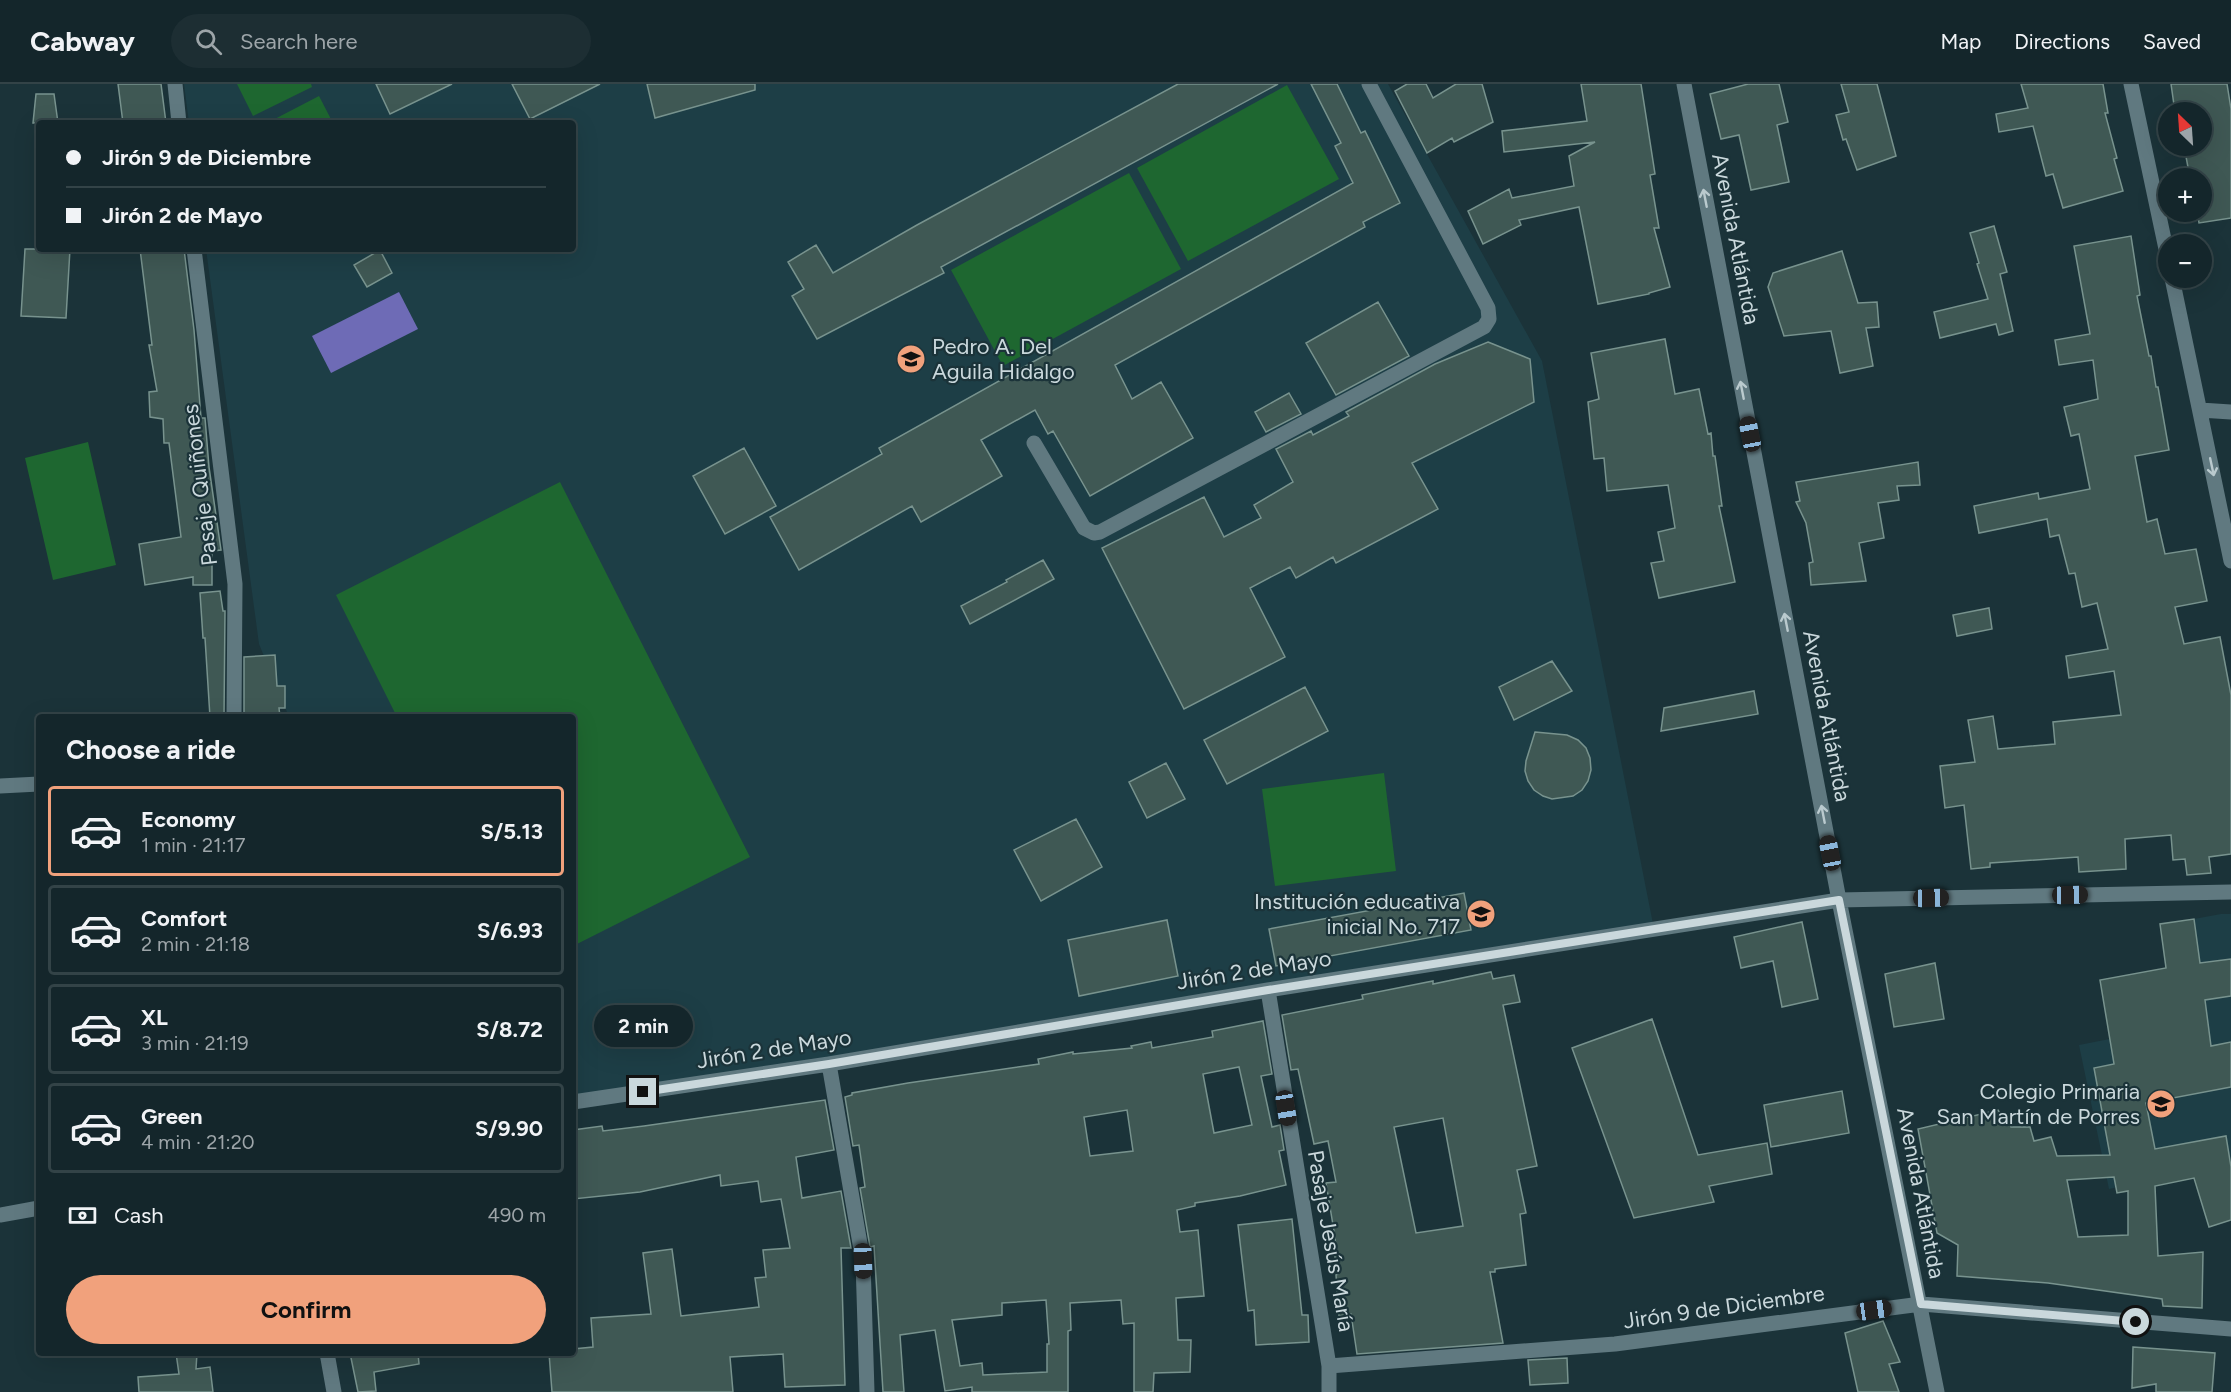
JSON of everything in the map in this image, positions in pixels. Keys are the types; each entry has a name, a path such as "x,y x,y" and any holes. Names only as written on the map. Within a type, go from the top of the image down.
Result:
{"street":[{"path":"175,84 179,120"},
{"path":"1034,443 1084,528 1100,532 1484,327 1489,319 1488,308 1369,84"},
{"name":"Avenida Atlántida","path":"1684,84 1839,900 1937,1392"},
{"path":"2131,84 2163,234"},
{"name":"Pasaje Quiñones","path":"194,252 235,584 234,714"},
{"path":"2174,288 2231,561"},
{"path":"2200,410 2231,412"},
{"path":"0,786 36,784"},
{"name":"Jirón 2 de Mayo","path":"576,1102 829,1064 1268,990 1839,900 2231,892"},
{"name":"Pasaje Jesús María","path":"1268,990 1329,1366 1329,1392"},
{"path":"829,1064 863,1261 867,1392"},
{"path":"0,1215 36,1209"},
{"name":"Jirón 9 de Diciembre","path":"1329,1366 1615,1344 1921,1304 2231,1329"},
{"path":"328,1356 334,1392"}],"shaded area":[{"path":"184,84 1388,84 1542,361 1654,929 576,1102 576,714 288,714 259,644 206,252 576,252 576,120 189,120"},
{"path":"399,292 418,329 331,373 312,336"},
{"name":"Colegio Primaria San Martín de Porres","path":"2231,914 2231,1163 2109,1189 2079,1045 2145,1032 2194,919"}],"green space":[{"path":"237,84 311,84 312,87 253,116"},
{"path":"1287,85 1339,179 1188,261 1137,168"},
{"path":"319,96 331,120 273,120"},
{"path":"1129,173 1181,269 1003,366 951,270"},
{"path":"88,442 116,565 53,580 25,458"},
{"path":"560,482 750,857 576,944 576,714 396,714 336,595"},
{"path":"1384,773 1396,871 1275,886 1262,789"}],"building":[{"path":"118,84 161,84 166,120 123,120"},
{"path":"376,84 452,84 390,114"},
{"path":"512,84 600,84 530,119"},
{"path":"647,84 755,84 755,90 655,118"},
{"path":"1178,84 1278,84 941,267 944,273 817,339 792,296 804,289 788,262 816,245 833,273"},
{"path":"1311,84 1337,84 1361,133 1365,131 1400,203 1363,222 1365,227 1115,365 1132,399 1161,382 1193,438 1090,496 1053,431 1048,434 1035,410 981,440 1002,476 921,522 912,506 799,570 770,517 882,454 879,448 1353,183 1335,146 1341,143"},
{"path":"1407,84 1426,84 1433,98 1456,84 1482,84 1493,122 1454,142 1452,138 1427,153 1395,91"},
{"path":"1581,84 1641,84 1655,174 1650,175 1659,228 1654,228 1670,287 1649,294 1598,304 1579,207 1519,220 1521,225 1483,244 1468,211 1509,189 1512,198 1574,186 1569,156 1595,142 1504,152 1502,131 1587,121"},
{"path":"1748,84 1779,84 1788,122 1777,125 1789,182 1751,190 1739,135 1721,139 1710,94"},
{"path":"1841,84 1877,84 1896,156 1857,170 1846,139 1843,140 1836,115 1849,112"},
{"path":"2021,84 2103,84 2108,113 2105,113 2123,191 2063,208 2053,174 2046,176 2033,126 1999,132 1996,114 2028,108"},
{"path":"2171,84 2227,84 2231,109 2231,218 2212,221 2212,168 2188,168 2186,156 2212,156 2212,102 2174,102"},
{"path":"36,94 54,94 58,120 36,120 36,123 33,123"},
{"path":"1994,226 2007,272 2000,274 2013,331 1999,335 1996,324 1940,338 1934,312 1988,299 1970,233"},
{"path":"2131,236 2140,295 2137,296 2156,387 2158,387 2169,450 2135,456 2147,522 2157,519 2165,554 2196,549 2207,601 2175,607 2184,644 2220,637 2231,695 2231,854 2209,857 2211,873 2187,875 2185,859 2173,860 2171,835 2125,839 2126,869 2079,872 2078,857 1990,863 1990,867 1971,869 1964,805 1945,808 1940,766 1975,762 1968,720 1993,716 1998,749 2055,744 2053,722 2121,715 2114,671 2069,678 2066,656 2108,649 2097,603 2082,607 2075,573 2069,574 2059,535 2050,537 2047,519 1979,533 1974,506 2038,493 2039,499 2090,489 2079,434 2071,436 2064,407 2098,399 2093,360 2059,365 2055,340 2090,334 2074,246"},
{"path":"25,249 36,249 36,252 70,252 66,318 21,316"},
{"path":"1842,251 1858,303 1877,302 1879,327 1866,328 1873,366 1840,373 1831,331 1784,336 1768,287 1773,273"},
{"path":"140,252 184,252 194,330 201,418 205,418 209,467 221,550 212,551 212,585 193,585 193,577 145,585 139,544 181,537 169,443 164,443 163,419 150,417 149,392 157,391 149,345 152,345"},
{"path":"377,252 381,252 392,273 367,287 354,265"},
{"path":"1378,302 1409,356 1336,395 1306,343"},
{"path":"1665,339 1675,394 1699,389 1708,434 1711,433 1722,506 1719,506 1735,582 1659,598 1651,563 1664,561 1658,532 1675,528 1668,485 1607,491 1604,458 1594,459 1588,402 1599,399 1591,353"},
{"path":"1488,342 1530,359 1534,402 1412,463 1438,509 1336,563 1333,557 1296,578 1290,567 1250,588 1285,657 1184,709 1102,548 1204,497 1224,537 1261,518 1254,505 1293,482 1276,449 1311,431 1313,435 1349,416 1346,412 1435,364"},
{"path":"1289,393 1301,414 1266,432 1255,412"},
{"path":"744,448 776,506 725,534 693,476"},
{"path":"1918,462 1920,485 1897,486 1899,500 1878,503 1884,538 1859,543 1866,581 1811,585 1809,563 1813,562 1806,523 1796,502 1800,501 1796,482"},
{"path":"1043,560 1054,579 970,624 961,606"},
{"path":"220,591 223,611 225,611 224,714 210,714 200,593"},
{"path":"1989,608 1992,629 1957,636 1953,615"},
{"path":"275,655 277,686 285,686 285,708 279,708 280,714 244,714 244,657"},
{"path":"1552,661 1572,691 1514,720 1499,687"},
{"path":"1305,687 1328,731 1227,784 1204,740"},
{"path":"1754,691 1758,714 1661,731 1664,708"},
{"path":"1535,732 1567,735 1578,740 1586,748 1591,770 1582,790 1573,796 1552,799 1534,790 1525,771"},
{"path":"1166,763 1185,799 1147,818 1129,782"},
{"path":"1076,819 1102,867 1041,901 1014,850"},
{"path":"1464,893 1471,930 1276,966 1269,929"},
{"path":"2194,919 2200,963 2231,959 2231,996 2205,1000 2211,1046 2231,1042 2231,1087 2146,1103 2155,1149 2226,1136 2231,1167 2231,1220 2209,1227 2194,1178 2155,1186 2158,1256 2203,1252 2202,1308 2163,1306 2162,1299 2048,1283 1957,1276 1958,1245 1937,1233 1918,1129 1998,1110 2002,1116 2008,1116 2011,1127 2030,1127 2034,1141 2051,1137 2057,1156 2110,1155 2094,1068 2114,1064 2100,980 2166,968 2160,924","holes":["2114,1177 2117,1193 2128,1191 2128,1235 2078,1237 2067,1180"]},
{"path":"1167,920 1178,976 1079,996 1068,940"},
{"path":"1802,922 1818,999 1782,1007 1773,961 1741,968 1734,937"},
{"path":"1935,963 1944,1019 1894,1027 1885,974"},
{"path":"1491,972 1493,979 1514,975 1520,1002 1503,1005 1537,1166 1517,1170 1526,1213 1520,1214 1526,1265 1495,1269 1495,1272 1490,1272 1503,1343 1357,1354 1351,1314 1339,1316 1336,1275 1338,1274 1333,1246 1336,1246 1326,1183 1336,1182 1328,1141 1314,1144 1298,1069 1291,1070 1282,1015 1363,999 1362,995 1433,981 1433,984","holes":["1443,1118 1463,1226 1416,1233 1394,1127"]},
{"path":"1652,1019 1698,1155 1767,1143 1772,1174 1709,1186 1714,1202 1634,1218 1572,1048"},
{"path":"1263,1021 1272,1074 1261,1076 1272,1127 1280,1125 1284,1150 1279,1151 1286,1185 1240,1196 1195,1203 1195,1206 1177,1210 1180,1232 1198,1230 1204,1296 1176,1298 1178,1340 1191,1340 1190,1372 1154,1373 1153,1392 1134,1392 1134,1323 1123,1324 1121,1300 1070,1303 1068,1392 972,1392 972,1387 945,1391 935,1330 900,1335 904,1392 883,1392 874,1246 870,1247 860,1188 865,1187 859,1145 853,1146 845,1097 852,1093 908,1083 1039,1064 1038,1059 1073,1052 1073,1054 1132,1048 1131,1046 1151,1042 1152,1048 1213,1037 1212,1031","holes":["1239,1067 1252,1125 1214,1133 1203,1074","1127,1110 1133,1151 1090,1156 1084,1117","1046,1300 1049,1344 1047,1344 1047,1372 983,1375 982,1363 960,1366 952,1320 1002,1315 1002,1303"]},
{"path":"1842,1091 1849,1133 1771,1147 1764,1105"},
{"path":"825,1100 834,1150 796,1157 802,1198 841,1191 851,1248 841,1248 845,1385 785,1387 783,1354 730,1357 733,1392 552,1392 549,1356 576,1356 576,1349 593,1347 591,1318 651,1314 643,1253 672,1249 681,1316 759,1307 755,1278 766,1277 763,1250 790,1248 781,1199 761,1202 758,1181 721,1186 720,1175 640,1192 576,1199 576,1130 602,1126 603,1131"},
{"path":"1292,1219 1302,1315 1308,1315 1309,1342 1256,1345 1254,1310 1248,1311 1238,1225"},
{"path":"1883,1321 1900,1362 1889,1364 1899,1392 1858,1392 1845,1333"},
{"path":"2133,1347 2215,1353 2212,1392 2156,1392 2156,1384 2132,1388"},
{"path":"176,1356 197,1356 196,1369 210,1367 213,1392 139,1392 138,1377 179,1374"},
{"path":"351,1356 418,1356 419,1364 374,1372 376,1391 358,1392"},
{"path":"1567,1358 1568,1383 1530,1385 1528,1360"}],"place":[{"name":"Pedro A. Del Aguila Hidalgo","path":"911,359"},
{"name":"Institución educativa inicial No. 717","path":"1481,914"},
{"name":"Colegio Primaria San Martín de Porres","path":"2161,1104"}],"route":[{"path":"643,1092 829,1064 1268,990 1839,900 1921,1304 2136,1322"}]}
